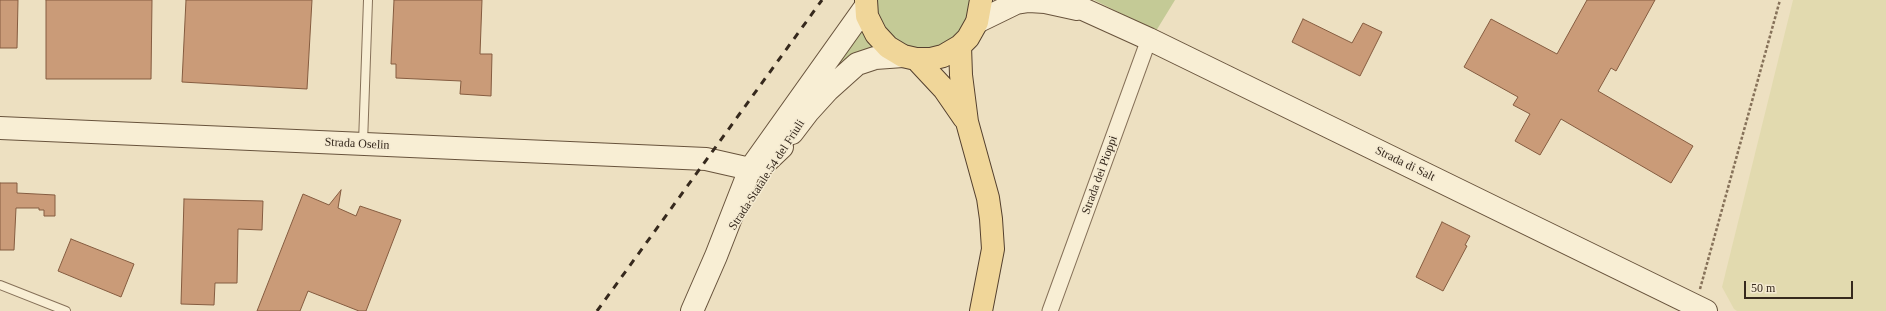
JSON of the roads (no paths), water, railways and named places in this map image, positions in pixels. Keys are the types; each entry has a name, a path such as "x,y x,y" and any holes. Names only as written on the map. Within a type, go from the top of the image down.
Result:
{"main road":[{"name":"Strada Statale 54 del Friuli","path":"866,3 867,16 876,34 888,47 909,57 932,59 943,56 960,46 968,38 978,22 981,0"},
{"path":"960,46 961,74 967,122 984,183 991,220 993,249 981,311"},
{"path":"909,57 941,84 967,122"}],"street":[{"path":"1063,0 1103,17"},
{"path":"978,22 1016,3 1029,1 1052,3 1103,17"},
{"name":"Strada Statale 54 del Friuli","path":"692,311 716,256 750,169 844,37 866,3"},
{"name":"Strada di Salt","path":"1103,17 1701,308"},
{"name":"Strada Statale 54 del Friuli","path":"713,160 733,157 744,152 754,144 764,133 812,60 844,37"},
{"name":"Strada dei Pioppi","path":"1050,311 1149,39"},
{"name":"Strada Statale 54 del Friuli","path":"716,256 782,147 808,112 845,74 857,64 875,58 909,57"},
{"name":"Strada Oselin","path":"0,128 713,160"},
{"path":"750,169 763,165 782,147"},
{"name":"Strada Statale 54 del Friuli","path":"713,160 750,169"},
{"name":"Strada Statale 54 del Friuli","path":"713,160 729,178 733,187 734,195 716,256"}],"lane":[{"path":"363,144 368,0"},
{"path":"0,285 66,311"}],"railway":[{"path":"597,311 822,0"}]}
